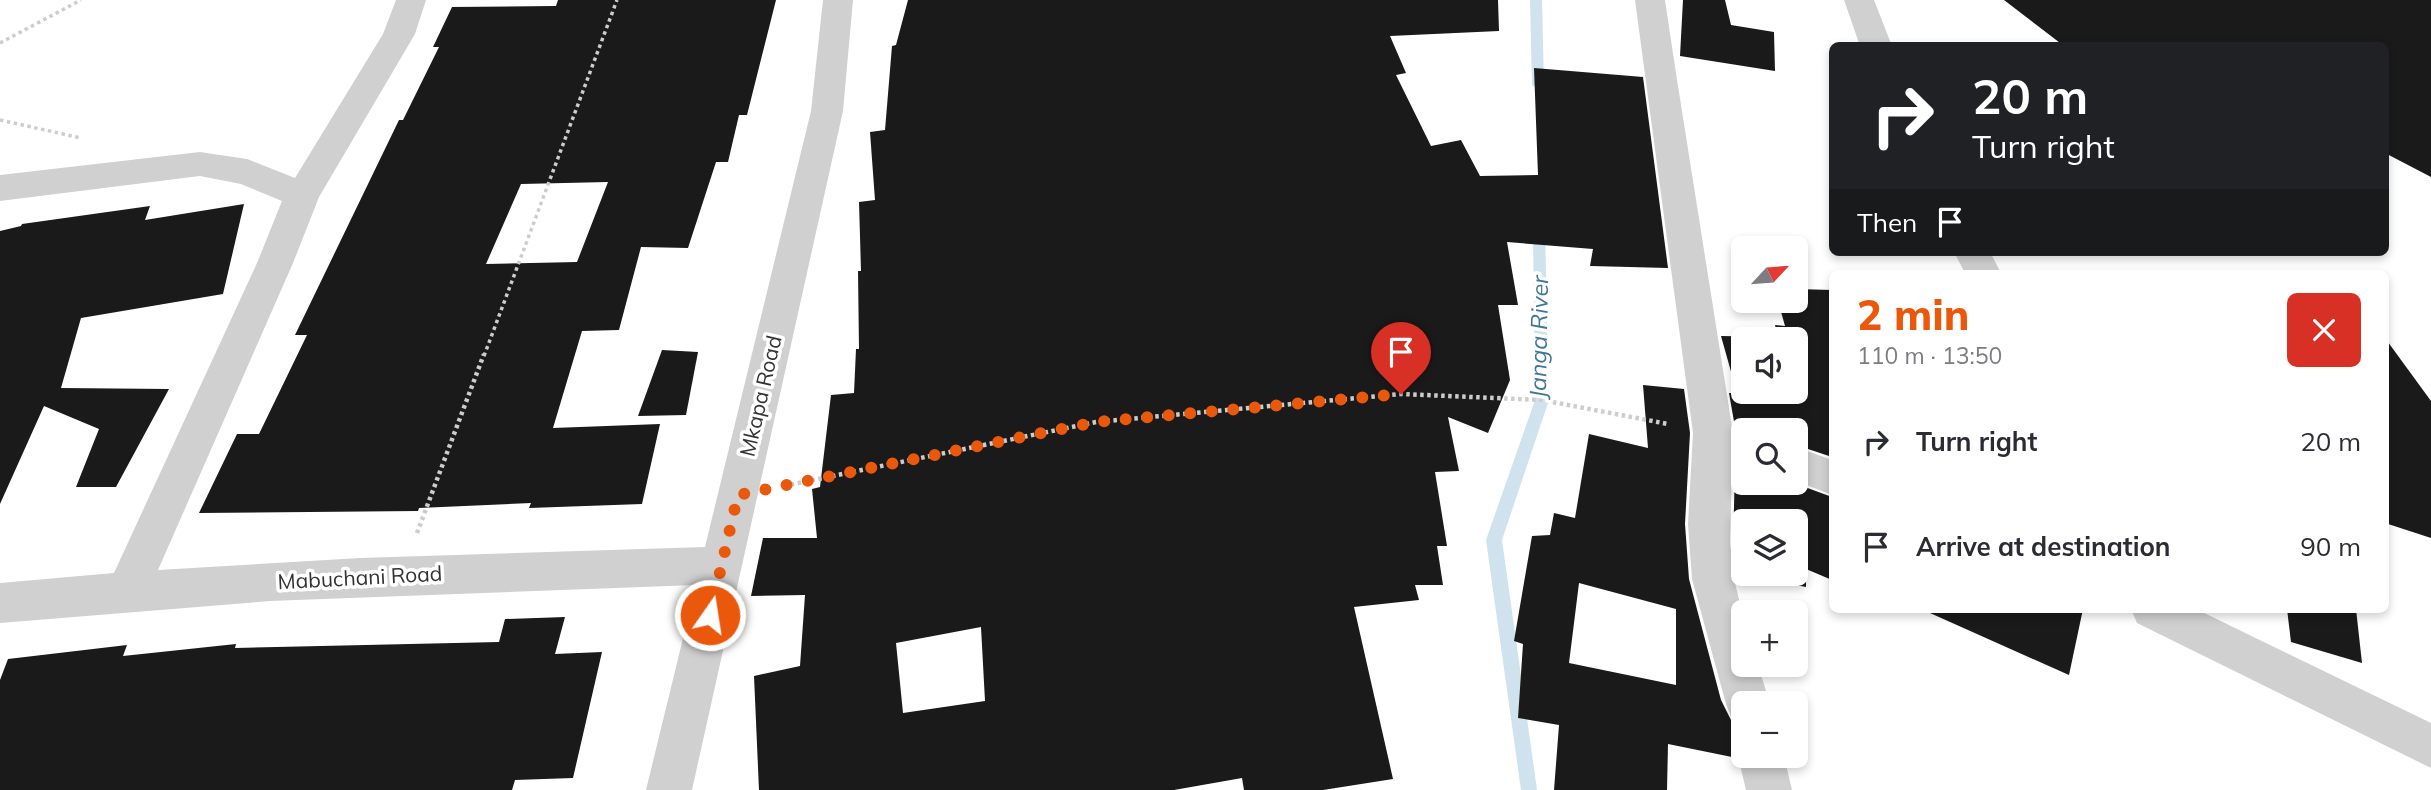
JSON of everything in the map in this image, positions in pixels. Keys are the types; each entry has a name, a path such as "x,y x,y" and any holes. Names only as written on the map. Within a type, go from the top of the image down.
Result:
{"street":[{"path":"128,589 275,262 302,195 399,34 411,0"},
{"name":"Mkapa Road","path":"670,790 827,111 838,0"},
{"path":"1650,0 1659,67 1728,438 1709,485 1713,577 1722,621 1744,691"},
{"path":"1859,0 1875,42"},
{"path":"0,188 200,164 247,172 302,195"},
{"path":"1808,469 1829,477"},
{"name":"Mabuchani Road","path":"0,603 128,589 401,575 721,565"},
{"path":"2160,613 2431,746"},
{"path":"1764,768 1769,790"}],"path":[{"path":"0,43 80,0"},
{"path":"401,575 617,0"},
{"path":"738,495 1096,422 1401,394 1542,400 1728,438"}],"building":[{"path":"558,0 776,0 747,115 739,115 728,162 716,162 688,248 641,247 619,330 582,331 553,428 660,424 642,504 529,508 531,503 419,508 418,511 199,513 237,434 259,434 307,335 295,335 399,120 403,120 439,47 433,47 452,7 556,6","holes":["608,182 577,262 486,264 521,184"]},
{"path":"908,0 1498,0 1499,31 1390,36 1406,73 1396,75 1431,146 1461,140 1480,176 1538,175 1534,68 1643,77 1668,268 1590,266 1593,249 1507,242 1518,305 1498,305 1510,380 1488,433 1448,417 1459,471 1435,472 1447,546 1437,546 1443,585 1415,585 1419,600 1354,607 1393,779 1323,790 1244,790 1242,778 1174,790 759,790 754,676 800,666 805,595 751,596 763,538 817,538 812,489 820,487 831,395 854,393 856,349 859,349 859,202 875,200 870,132 885,130 892,46 896,45","holes":["981,627 985,701 903,713 896,643"]},
{"path":"1683,0 1725,0 1731,25 1774,32 1775,71 1680,56"},
{"path":"2004,0 2431,0 2431,177 2389,155 2389,42 2059,42"},
{"path":"244,204 223,294 81,318 61,388 169,389 116,487 76,487 99,429 44,406 0,504 0,231 22,224 150,206 145,220"},
{"path":"1808,289 1829,290 1829,456 1808,449 1808,418 1733,418 1729,393 1731,404 1808,404 1808,327 1776,327 1775,325 1785,326 1781,313 1808,313"},
{"path":"1721,336 1731,336 1731,372"},
{"path":"2389,343 2431,401 2431,538 2389,524"},
{"path":"662,350 698,352 686,415 638,416"},
{"path":"1643,385 1684,389 1690,433 1685,524 1689,579 1721,700 1731,720 1731,757 1668,744 1667,790 1554,790 1559,725 1518,718 1523,644 1514,641 1532,536 1550,535 1554,513 1575,518 1589,434 1648,448","holes":["1579,583 1676,609 1676,685 1569,663"]},
{"path":"1808,488 1829,496 1829,579 1808,570 1808,509 1734,509 1734,495 1808,495"},
{"path":"1930,613 2082,613 2069,675"},
{"path":"2287,613 2356,613 2362,663 2291,642"},
{"path":"565,617 555,654 602,652 573,778 515,780 512,790 0,790 0,680 8,659 127,645 123,656 236,644 235,648 499,642 505,619"}],"waterway":[{"name":"Janga River","path":"1536,0 1538,85"},
{"name":"Janga River","path":"1529,790 1494,540 1542,400 1539,228"}],"route":[{"path":"710,615 738,495 1096,422 1401,394"}]}
